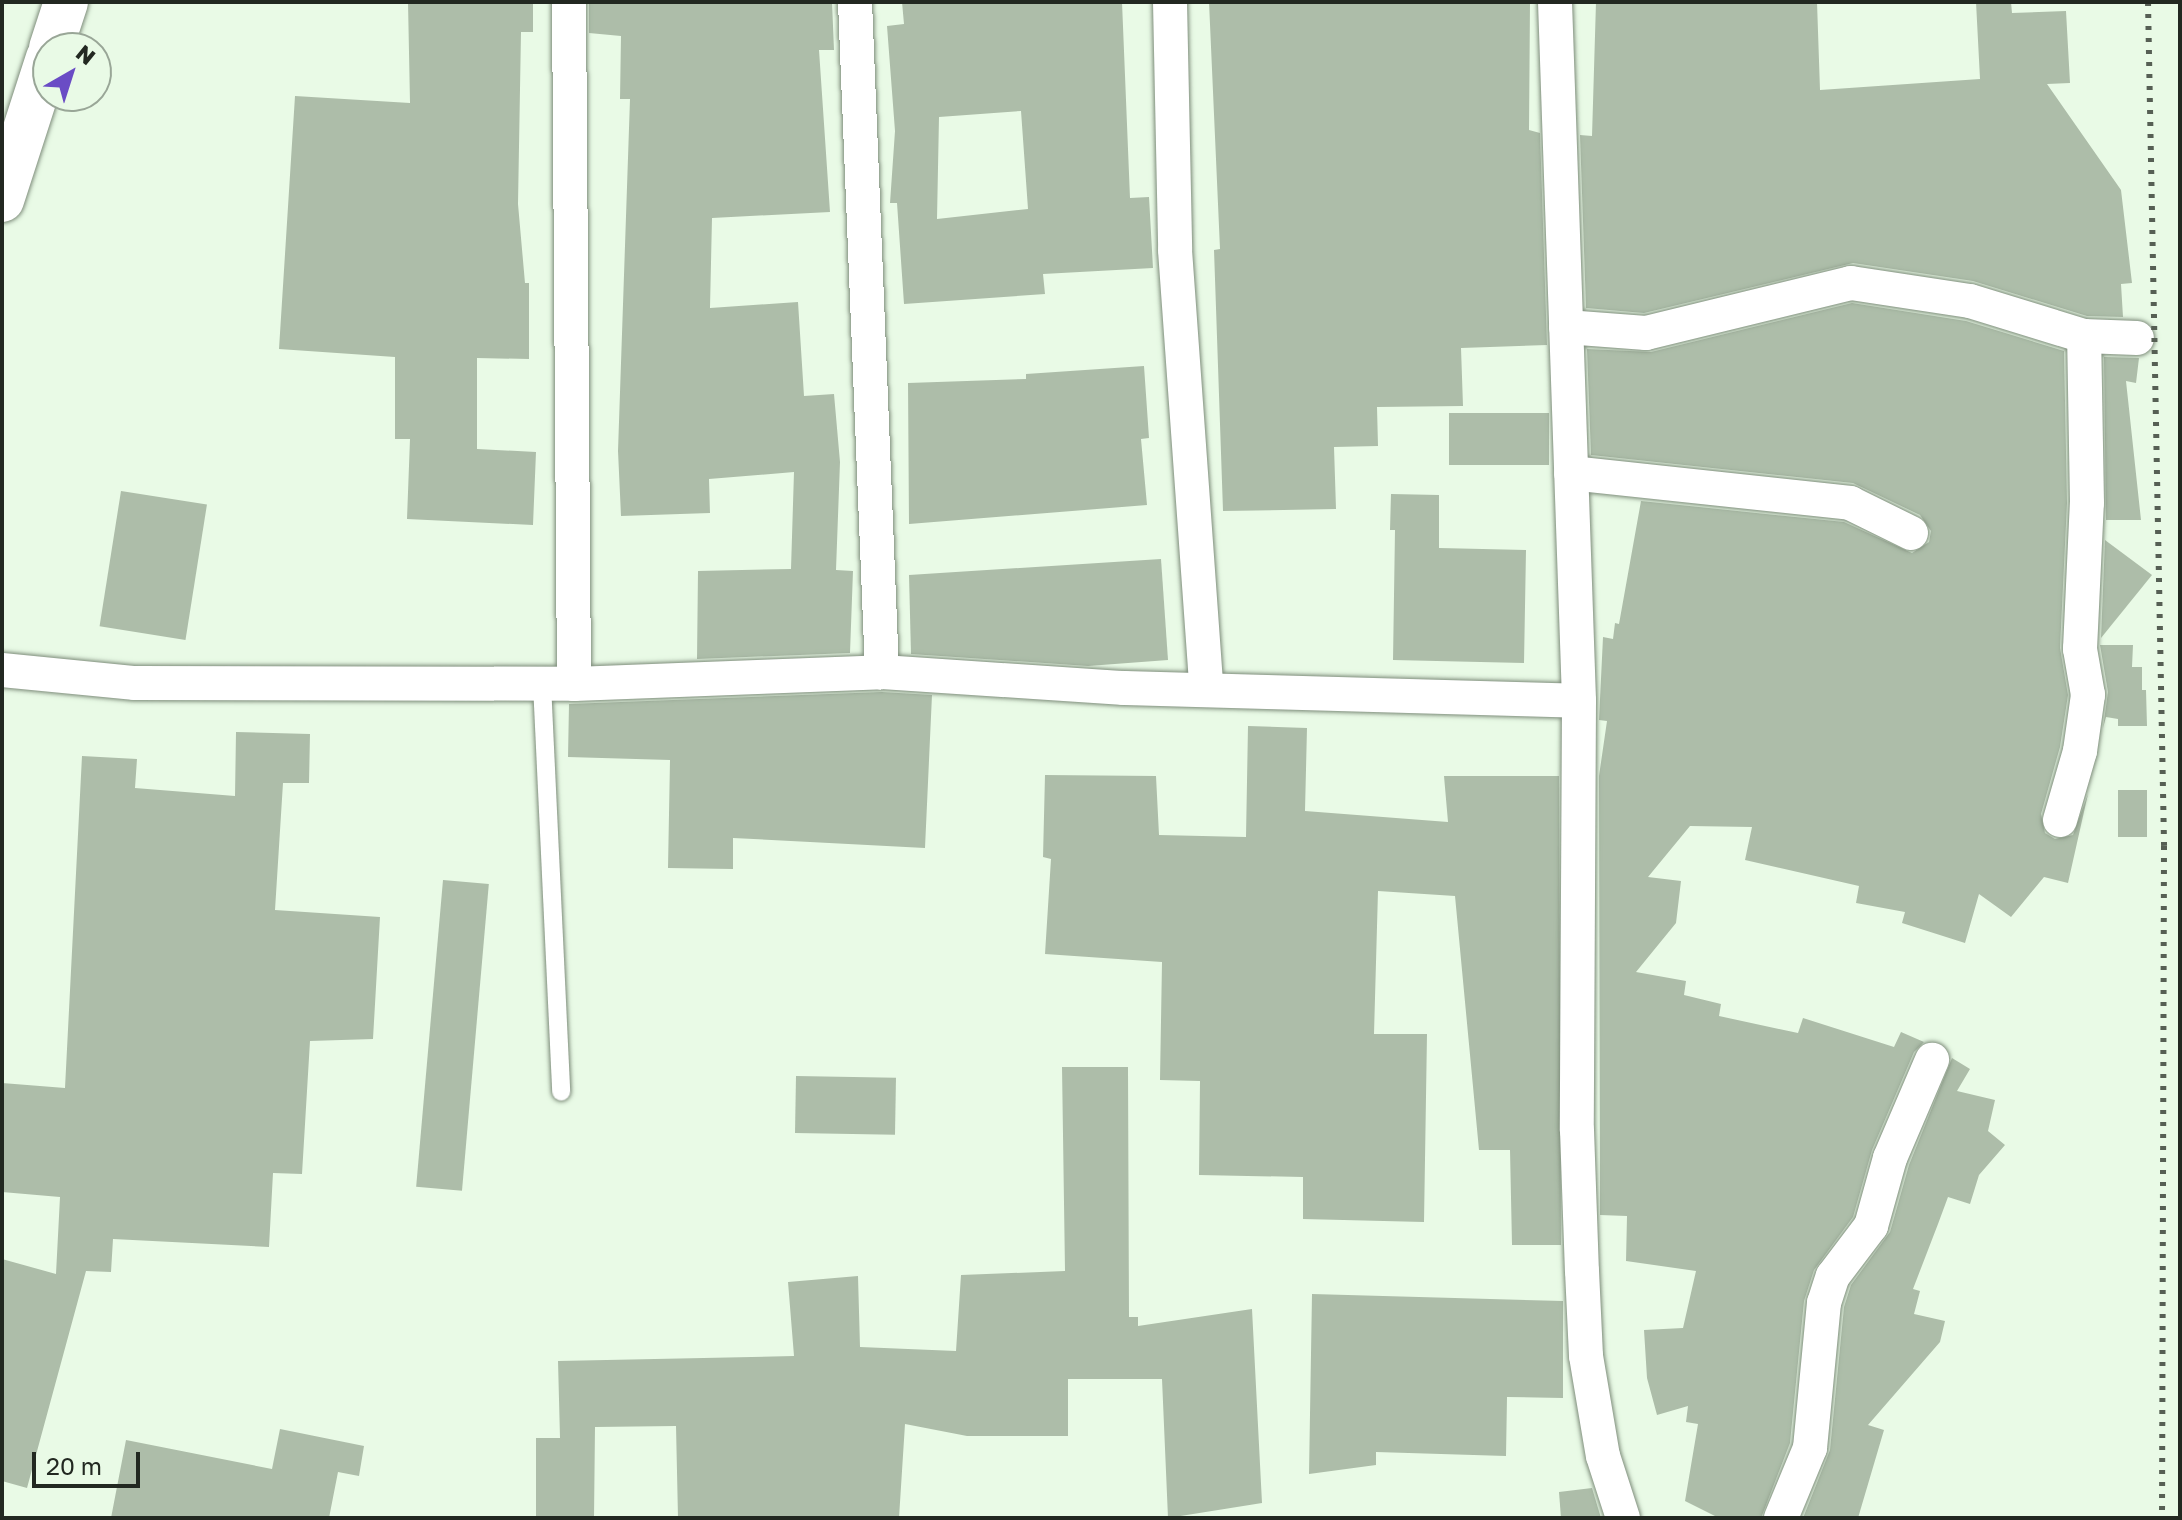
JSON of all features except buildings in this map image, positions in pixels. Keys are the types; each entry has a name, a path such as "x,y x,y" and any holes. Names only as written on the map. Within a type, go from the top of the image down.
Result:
{"highway":[{"path":"56,32 66,2"},
{"path":"2,200 32,107"}],"street":[{"path":"558,684 569,2"},
{"path":"855,2 882,672"},
{"path":"1170,2 1175,250 1206,686"},
{"path":"1555,2 1579,701 1577,1130 1585,1342 1603,1456 1623,1518"},
{"path":"1566,327 1646,333 1851,283 1958,298 2084,336 2137,338"},
{"path":"2060,820 2080,751 2088,695 2080,649 2087,503 2084,336"},
{"path":"1571,473 1850,503 1911,533"},
{"path":"2,670 135,683 558,684 882,672 1124,688 1206,686 1579,701"},
{"path":"1781,1518 1810,1448 1824,1303 1833,1276 1871,1226 1890,1158 1932,1060"}],"lane":[{"path":"558,684 561,1092"}],"railway":[{"path":"2148,2 2164,846 2162,1518"}]}
